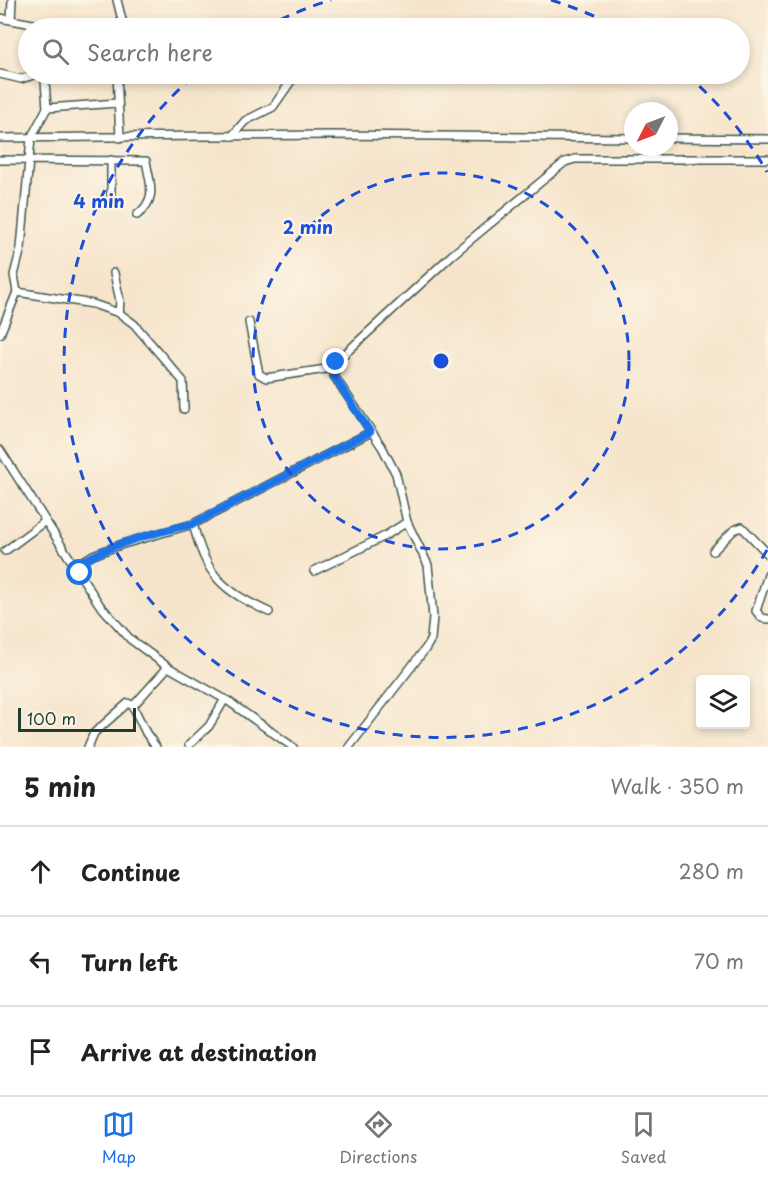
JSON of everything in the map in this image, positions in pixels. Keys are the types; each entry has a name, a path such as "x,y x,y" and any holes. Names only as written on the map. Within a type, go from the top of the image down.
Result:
{"street":[{"path":"11,20 12,0"},
{"path":"117,0 122,18"},
{"path":"0,18 18,21"},
{"path":"0,74 18,78"},
{"path":"0,334 16,292 14,275 21,248 31,140 47,108 45,84"},
{"path":"117,84 120,138"},
{"path":"232,136 245,121 273,106 289,84"},
{"path":"47,108 118,103"},
{"path":"0,138 31,140 232,136 624,138"},
{"path":"678,138 768,139"},
{"path":"249,322 259,374 262,376 266,378 333,368 380,320 452,255 565,162 575,159 674,157 768,159"},
{"path":"0,160 146,161 151,198 148,207 137,216"},
{"path":"111,160 111,204"},
{"path":"114,273 120,301 119,313"},
{"path":"16,292 93,304 119,313 134,324 183,381 184,409"},
{"path":"333,368 340,388 382,447 396,474 407,522 428,565 432,618 431,639 349,747"},
{"path":"75,566 93,555 120,545 193,524 370,432"},
{"path":"0,450 44,522 99,604 130,639 168,667 225,699 293,747"},
{"path":"5,551 44,522"},
{"path":"314,571 385,536 407,522"},
{"path":"193,524 207,564 217,581 242,600 269,612"},
{"path":"713,551 734,530 742,527 768,554"},
{"path":"768,574 756,611 768,619"},
{"path":"133,706 168,667"},
{"path":"189,745 209,726 225,699"},
{"path":"88,747 94,733 128,704 133,706 146,733 156,747"}],"route":[{"path":"80,573 75,566 93,555 165,530 193,524 370,432 334,376 333,368 336,362"}]}
